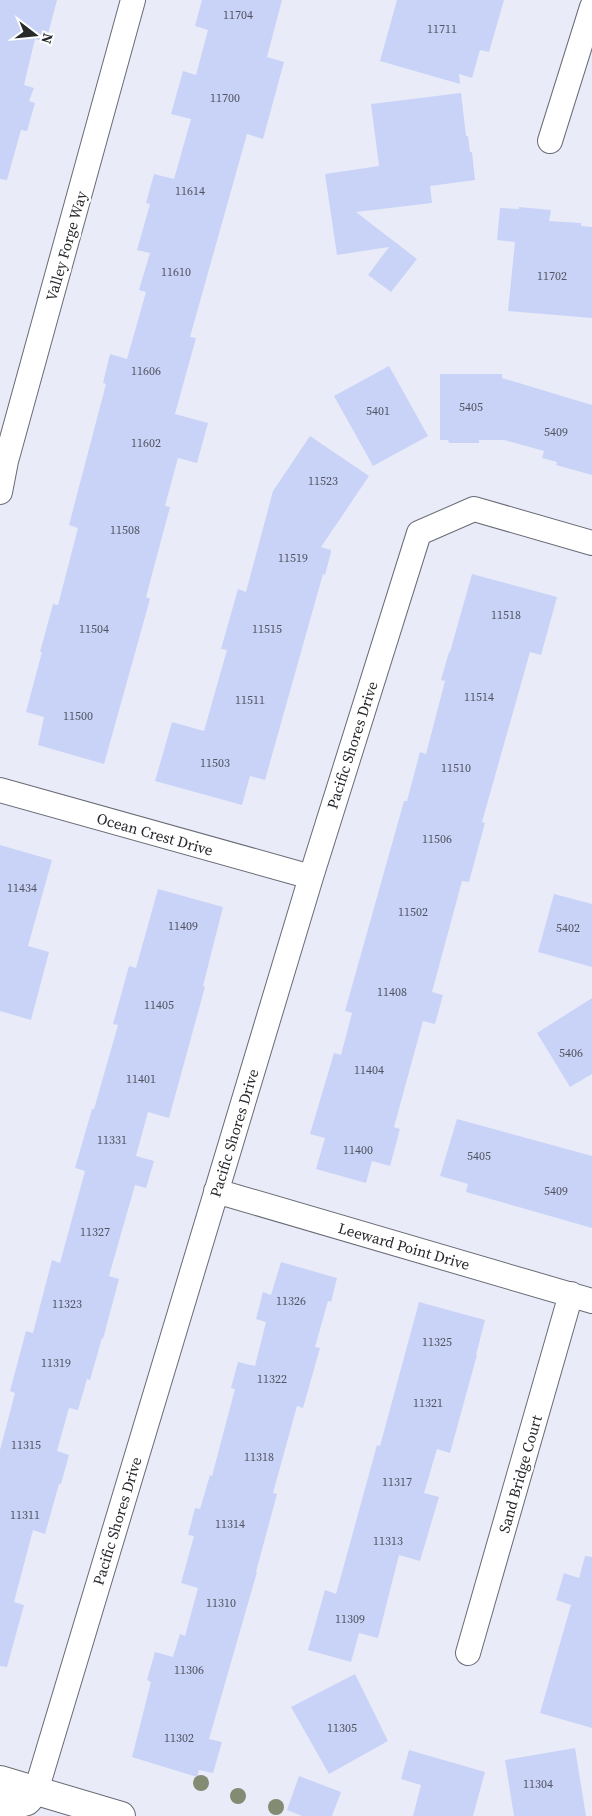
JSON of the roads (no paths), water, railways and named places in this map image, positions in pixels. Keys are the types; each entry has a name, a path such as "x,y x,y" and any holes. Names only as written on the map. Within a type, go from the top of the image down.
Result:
{"street":[{"name":"Valley Forge Way","path":"0,492 3,460 133,0"},
{"path":"550,141 592,7"},
{"name":"Pacific Shores Drive","path":"36,1791 311,877 419,533 474,509 592,543"},
{"name":"Ocean Crest Drive","path":"0,790 311,877"},
{"name":"Leeward Point Drive","path":"216,1192 582,1298"},
{"name":"Sand Bridge Court","path":"468,1653 582,1298"},
{"path":"0,1780 121,1816"},
{"path":"0,1809 27,1801 36,1791"}]}
